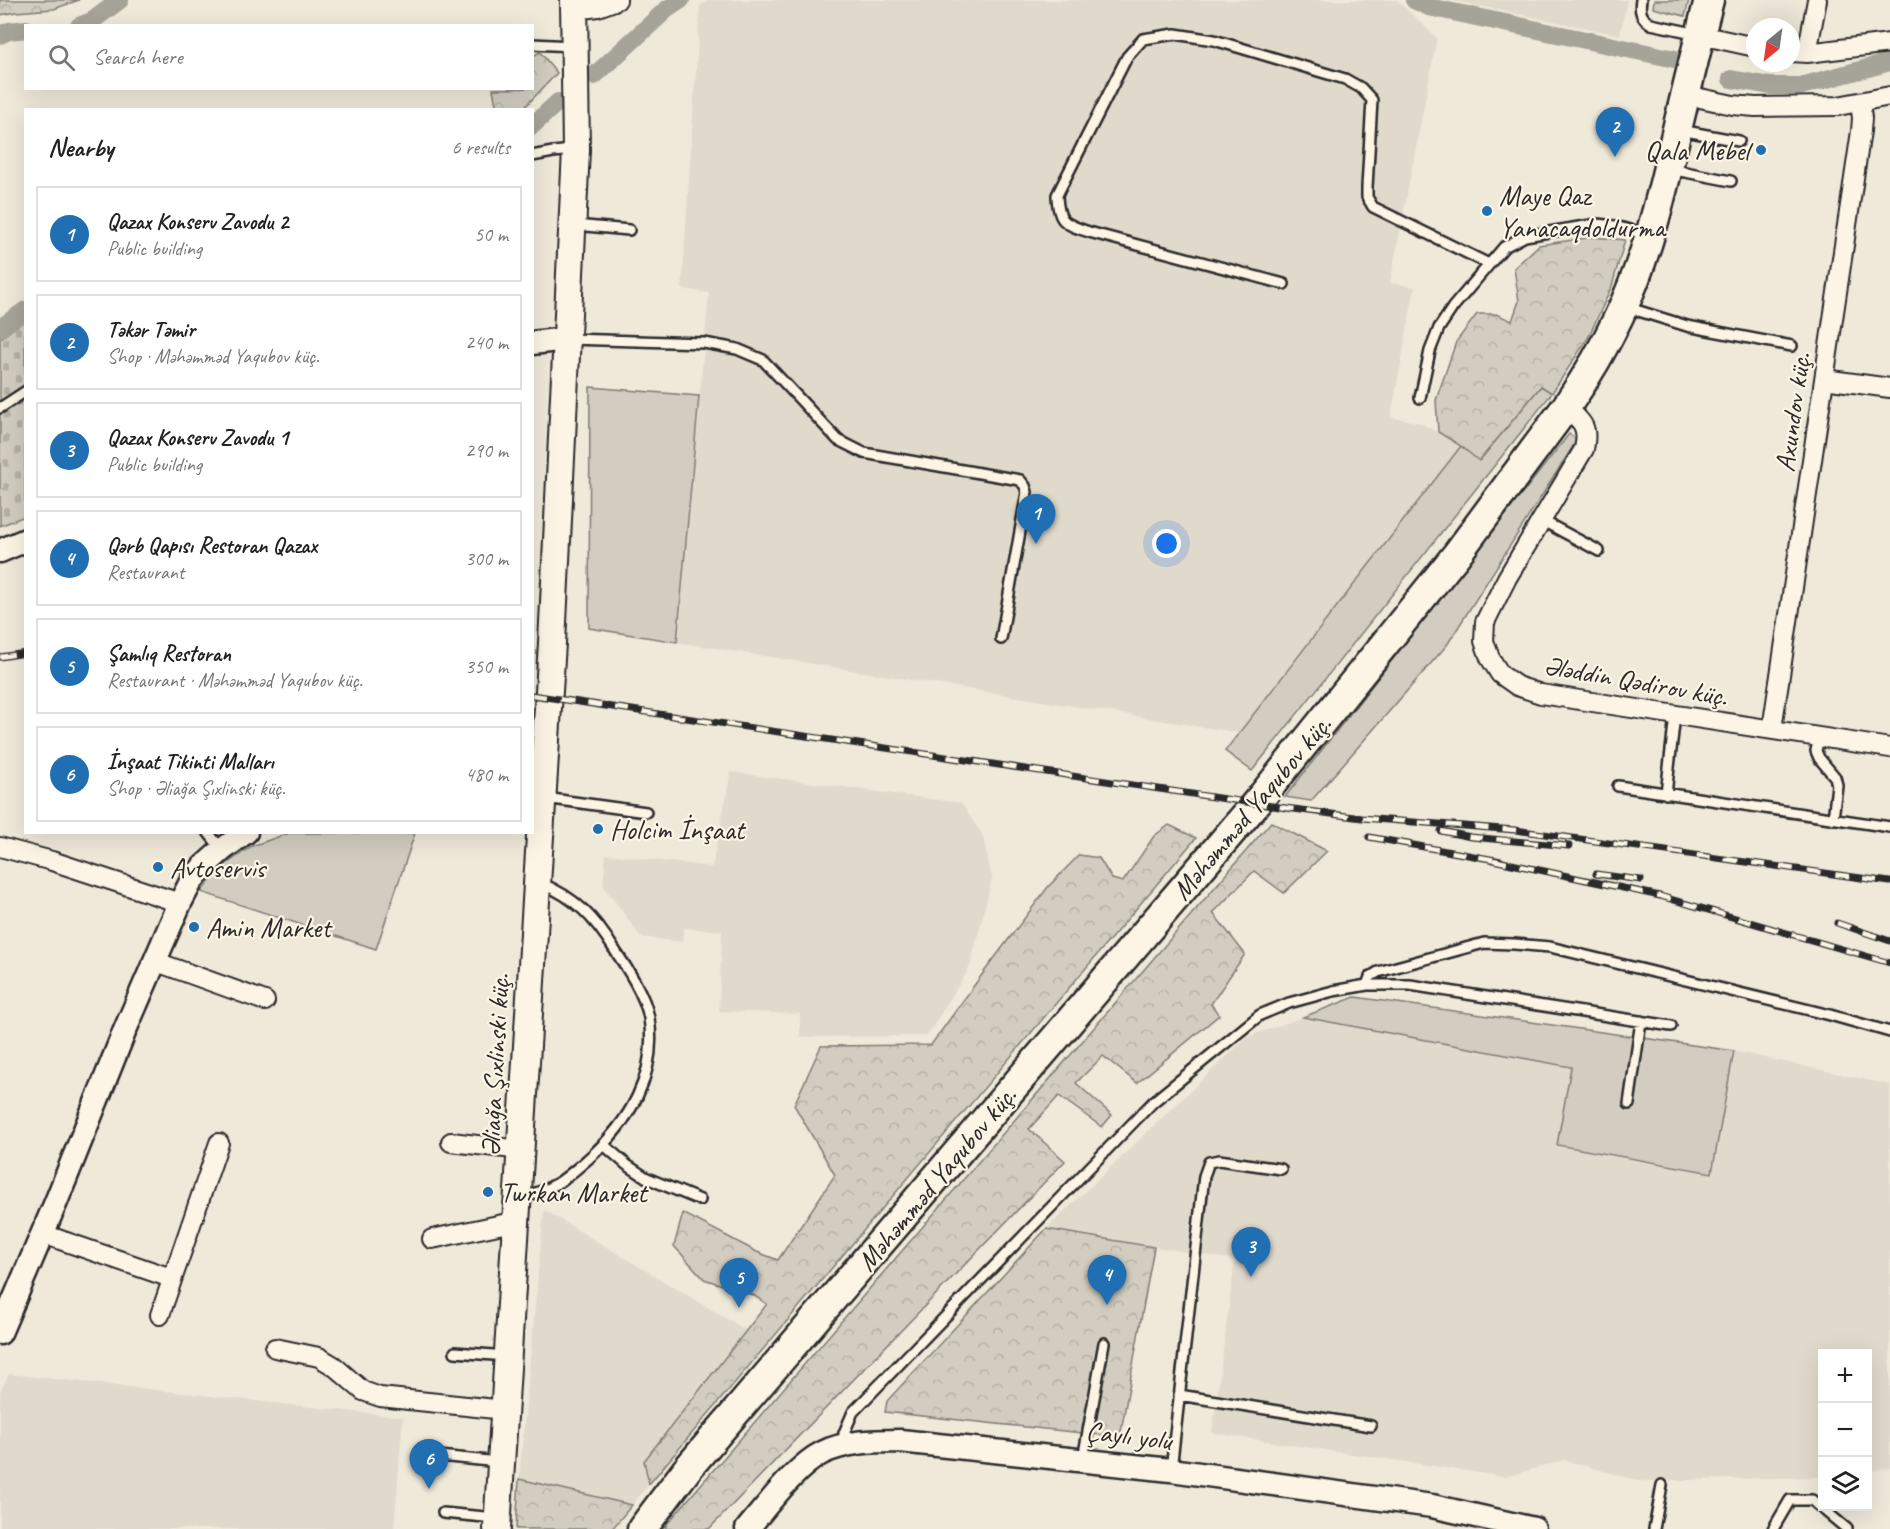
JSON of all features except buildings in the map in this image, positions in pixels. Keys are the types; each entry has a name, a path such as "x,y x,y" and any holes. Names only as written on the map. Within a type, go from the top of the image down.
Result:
{"main road":[{"name":"Məhəmməd Yaqubov küç.","path":"642,1529 696,1459 1270,787 1457,554 1566,407 1596,360 1623,306 1650,235 1708,0"},
{"name":"Əliağa Şıxlinski küç.","path":"497,1524 518,1209 576,150 574,5"}],"street":[{"path":"574,5 598,7 617,0"},
{"path":"1800,49 1817,0"},
{"path":"1700,35 1746,44"},
{"path":"1800,52 1890,44"},
{"path":"1686,95 1755,107 1838,106 1890,96"},
{"name":"Axundov küç.","path":"1772,729 1861,131 1860,103"},
{"path":"534,342 566,339"},
{"path":"1824,379 1890,388"},
{"name":"Ələddin Qədirov küç.","path":"1566,407 1582,422 1586,430 1584,449 1507,578 1485,621 1484,641 1490,658 1500,674 1517,686 1541,694 1890,748"},
{"path":"0,551 24,541"},
{"path":"0,1333 180,903 192,880 204,866 215,841 239,834"},
{"path":"0,847 52,861 180,903"},
{"path":"154,961 266,1001"},
{"path":"451,1142 521,1150"},
{"path":"160,1315 219,1143"},
{"path":"432,1239 518,1209"},
{"path":"43,1234 171,1278"},
{"path":"275,1348 319,1357 334,1366 363,1391 380,1397 505,1410"},
{"name":"Çaylı yolu","path":"747,1529 805,1465 821,1454 844,1445 900,1441 1083,1459 1432,1506 1534,1529"}],"lane":[{"path":"1641,0 1640,13 1645,21 1700,35"},
{"path":"1284,284 1089,232 1069,225 1058,212 1057,195 1127,57 1143,39 1175,34 1214,40 1345,79 1361,88 1372,100 1367,197 1373,207 1489,264"},
{"path":"534,44 576,46"},
{"path":"1677,129 1739,141"},
{"path":"534,156 576,150"},
{"path":"1668,169 1731,181"},
{"path":"1420,398 1430,351 1439,328 1453,307 1504,247 1526,236 1597,224 1615,225 1650,235"},
{"path":"572,225 628,230"},
{"path":"1623,306 1687,326 1792,346"},
{"path":"566,339 705,343 737,349 763,360 838,440 864,453 1020,480 1027,492 1001,639"},
{"path":"0,408 24,392"},
{"path":"1541,520 1599,551"},
{"path":"1666,794 1675,715"},
{"path":"1819,736 1816,751 1819,759 1835,777 1837,785 1833,819"},
{"path":"1618,786 1890,827"},
{"path":"539,811 646,812"},
{"path":"518,1209 540,1192 562,1181 604,1145 630,1112 649,1062 648,1017 638,989 625,964 598,923 566,895 536,881"},
{"path":"1366,986 1370,977 1378,972 1484,943 1515,944 1561,950 1830,1015 1890,1032"},
{"path":"844,1445 844,1432 854,1412 1153,1102 1260,1015 1289,1003 1333,991 1366,986 1410,985 1671,1026"},
{"path":"1629,1104 1641,1022"},
{"path":"604,1145 627,1166 647,1178 700,1200"},
{"path":"1171,1470 1204,1176 1209,1162 1219,1160 1281,1169"},
{"path":"1083,1459 1104,1343"},
{"path":"455,1352 508,1356"},
{"path":"1179,1395 1371,1426"},
{"path":"440,1456 501,1462"},
{"path":"1653,1529 1662,1485"},
{"path":"1773,1529 1790,1500 1812,1500 1847,1529"},
{"path":"443,1513 497,1524"}],"shaded area":[{"path":"709,0 1397,0 1437,38 1390,283 1415,287 1391,417 1421,423 1461,446 1240,733 677,642 709,293 682,289 700,6"},
{"path":"1450,0 1627,0 1620,35"},
{"path":"731,772 961,803 983,836 992,879 970,967 927,1036 800,1037 800,1014 719,1011 722,931 684,928 682,942 641,937 603,885 606,854 712,867"},
{"path":"1303,1017 1571,1067 1712,1172 1734,1051 1890,1085 1890,1468 1872,1470 1872,1349 1818,1349 1818,1477 1639,1481 1564,1460 1506,1477 1212,1433 1235,1260 1046,1229 1247,1037"},
{"path":"544,1210 746,1330 644,1461 649,1484 632,1505 519,1479"},
{"path":"9,1374 403,1417 394,1529 0,1529 0,1391"}],"green space":[{"path":"0,0 79,0 54,9 0,15"},
{"path":"1654,0 1689,0 1685,16 1653,8"},
{"path":"540,52 557,73 524,108 489,108 496,105 493,90 534,90 534,55"},
{"path":"1593,237 1625,240 1612,286 1588,338 1552,393 1541,386 1479,461 1461,446 1438,432 1436,400 1456,342 1477,314 1496,314 1512,321 1519,301 1514,268 1539,245"},
{"path":"24,320 24,516 0,526 0,339"},
{"path":"1541,386 1552,393 1252,771 1225,751 1461,446 1480,460"},
{"path":"590,387 699,396 677,642 589,628"},
{"path":"1569,434 1577,440 1447,645 1311,801 1285,797"},
{"path":"1271,822 1327,851 1284,893 1254,871 1213,913 1245,954 1211,1004 1219,1015 1137,1083 1103,1056 1076,1083 1112,1115 1102,1127 1059,1096 1029,1129 1065,1161 709,1529 665,1529 667,1524"},
{"path":"1169,825 1196,838 649,1484 644,1461 767,1304 753,1295 704,1279 674,1246 683,1213 757,1252 778,1260 835,1175 794,1105 821,1046 931,1045 1048,887 1079,855 1099,858 1112,879 1123,882 1154,836"},
{"path":"286,834 415,834 376,949 201,892 221,868 252,846"},
{"path":"1355,997 1734,1051 1712,1173 1557,1145 1571,1067 1303,1017"},
{"path":"1046,1229 1154,1247 1120,1437 885,1412 887,1401"},
{"path":"519,1479 632,1505 612,1529 516,1529"}],"waterway":[{"path":"84,24 92,21 120,0"},
{"path":"594,76 666,10 681,0"},
{"path":"1414,0 1429,7 1675,59"},
{"path":"0,35 24,29"},
{"path":"1731,79 1770,86 1801,86 1890,62"},
{"path":"534,124 558,102"},
{"path":"0,328 24,311"}],"railway":[{"path":"0,657 24,653"},
{"path":"534,695 1286,808 1362,818 1515,830 1890,882"},
{"path":"1441,831 1471,837 1569,846"},
{"path":"1369,837 1501,861"},
{"path":"1493,860 1660,896 1890,963"},
{"path":"1596,874 1641,880"},
{"path":"1837,923 1890,941"}],"place":[{"name":"Qala Mebel","path":"1761,150"},
{"name":"Təkər Təmir","path":"1615,157"},
{"name":"Maye Qaz Yanacaqdoldurma","path":"1487,211"},
{"name":"Qazax Konserv Zavodu 2","path":"1036,544"},
{"name":"Holcim İnşaat","path":"598,829"},
{"name":"Avtoservis","path":"158,867"},
{"name":"Amin Market","path":"194,927"},
{"name":"Twrkan Market","path":"488,1192"},
{"name":"Qazax Konserv Zavodu 1","path":"1251,1277"},
{"name":"Qərb Qapısı Restoran Qazax","path":"1107,1305"},
{"name":"Şamlıq Restoran","path":"739,1308"},
{"name":"İnşaat Tikinti Malları","path":"429,1489"}]}
